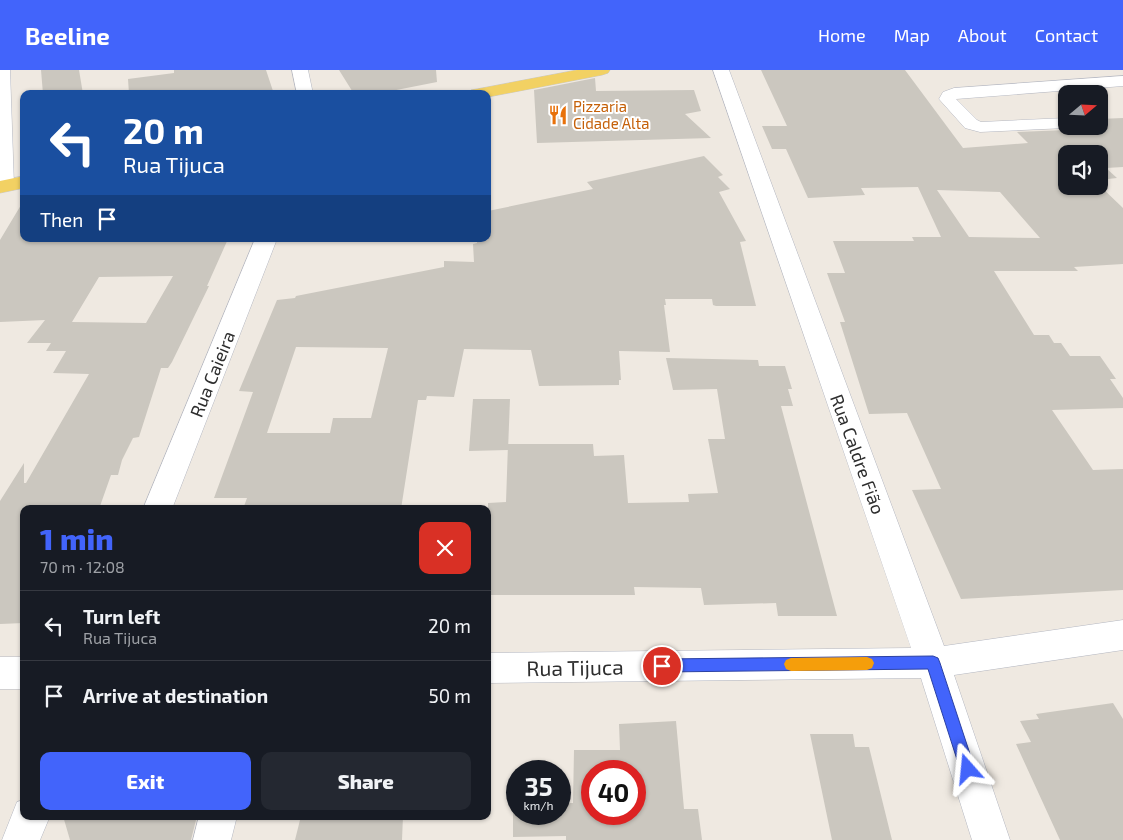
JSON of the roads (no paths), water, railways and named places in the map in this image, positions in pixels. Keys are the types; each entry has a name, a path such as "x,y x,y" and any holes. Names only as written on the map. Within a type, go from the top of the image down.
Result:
{"main road":[{"path":"491,91 602,70"},
{"path":"2,187 20,183"}],"street":[{"path":"2,70 2,187"},
{"path":"300,70 304,90"},
{"name":"Rua Caldre Fião","path":"721,70 933,663 991,840"},
{"path":"1071,85 1123,81"},
{"path":"1058,86 954,94 947,99 971,124 980,127 1058,123"},
{"name":"Rua Caieira","path":"160,505 265,242"},
{"name":"Rua Tijuca","path":"491,668 933,663 1123,635"},
{"path":"0,673 20,673"},
{"path":"21,840 29,820"},
{"path":"212,840 217,820"}],"place":[{"name":"Pizzaria Cidade Alta","path":"558,115"}]}
